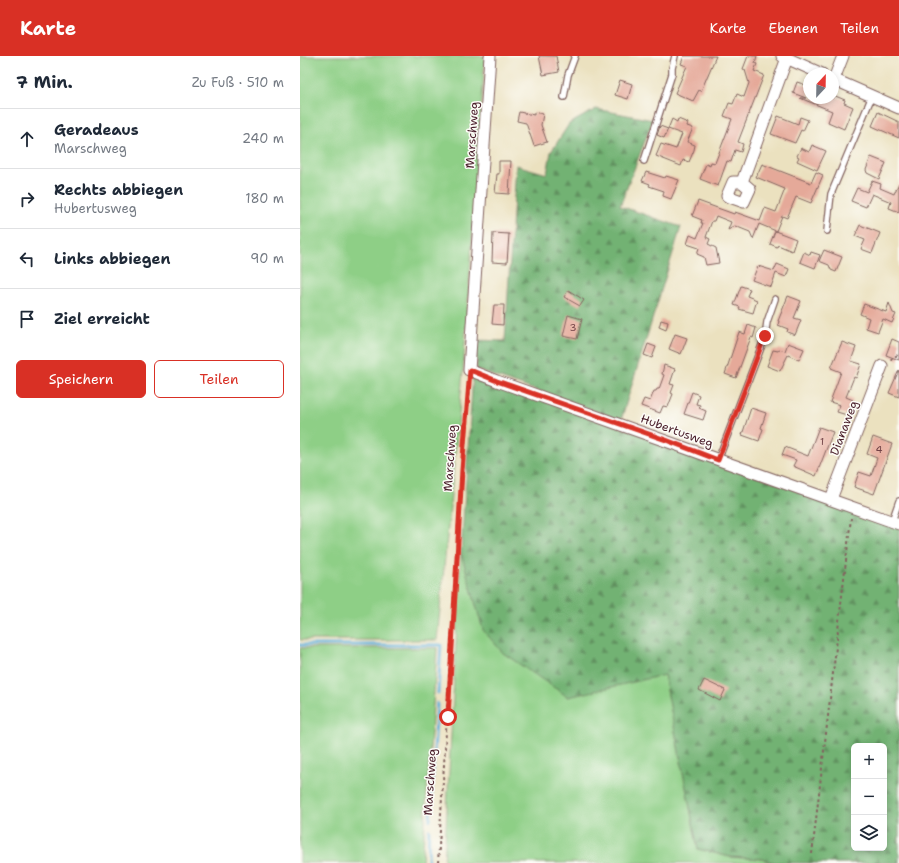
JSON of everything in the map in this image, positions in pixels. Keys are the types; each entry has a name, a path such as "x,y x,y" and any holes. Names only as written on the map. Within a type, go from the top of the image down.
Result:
{"street":[{"name":"Marschweg","path":"470,370 490,56"},
{"path":"838,68 843,56"},
{"path":"742,182 784,57 809,68"},
{"path":"839,82 899,108"},
{"name":"Dianaweg","path":"831,499 882,366"},
{"name":"Hubertusweg","path":"470,370 497,381 895,522"}],"lane":[{"path":"564,97 568,75 575,56"},
{"path":"644,161 672,74 675,56"},
{"path":"827,231 830,194 872,96"},
{"path":"718,460 765,336 767,322 775,299"},
{"path":"895,522 899,501"}],"path":[{"name":"Marschweg","path":"438,863 462,470 470,370"},
{"path":"812,854 849,524 854,507"}],"green space":[{"path":"300,56 485,56 463,372 437,640 300,640"},
{"path":"596,109 653,120 620,206 681,227 621,420 477,370 475,340 505,341 516,165 547,174 551,152 569,124"},
{"path":"473,374 899,527 899,863 776,863 762,859 730,857 698,849 664,675 568,697 503,653 483,630 461,553"},
{"path":"461,553 484,630 568,697 664,674 698,849 730,857 762,859 776,863 468,863 461,861 458,863 444,863"},
{"path":"300,648 437,648 422,863 300,863"}],"building":[{"path":"539,56 556,56 559,72 543,75"},
{"path":"684,56 716,56 701,91 699,90 693,101 675,93 687,66 681,64"},
{"path":"748,56 757,56 755,63 757,64 754,71 764,75 738,142 743,144 741,152 735,150 731,162 727,161 718,186 700,179 706,164 710,166 711,162 715,163 732,119 724,116 729,103 733,104 737,94 744,97 749,83 745,70 743,69"},
{"path":"620,80 632,84 628,99 615,95"},
{"path":"797,82 803,84 803,97 793,93"},
{"path":"839,98 845,100 844,103 853,107 844,129 828,122 832,111 815,104 839,104"},
{"path":"519,112 534,115 534,112 543,114 541,125 547,142 534,146 526,123 517,121"},
{"path":"878,112 899,122 899,138 872,126"},
{"path":"778,116 798,124 800,117 808,120 795,143 771,134"},
{"path":"672,119 677,122 678,119 688,123 687,126 693,128 687,142 695,145 694,150 689,162 683,160 681,166 656,156 661,144 676,149 682,134 668,129"},
{"path":"660,126 668,129 664,138 657,135"},
{"path":"812,145 826,151 817,170 797,161 799,157 797,156 801,148 809,152"},
{"path":"871,157 886,163 879,179 867,173 866,170"},
{"path":"499,161 511,161 509,194 495,193 497,174 499,174"},
{"path":"762,164 811,183 816,172 823,175 811,203 796,197 787,218 782,216 776,231 759,224 753,239 750,232 735,226 728,230 731,222 716,216 714,221 712,221 706,237 710,239 708,244 716,248 719,263 706,265 704,257 697,254 699,248 687,244 690,235 697,238 703,223 701,223 702,220 692,216 698,201 734,214 735,212 760,221 765,208 776,212 785,189 756,177"},
{"path":"646,172 665,178 666,176 679,180 671,199 663,196 664,191 649,186 650,184 642,181"},
{"path":"872,181 881,184 880,188 894,194 899,183 899,212 889,208 891,202 872,194 866,207 851,201 857,188 867,192"},
{"path":"860,225 880,233 872,253 861,249 865,240 855,236"},
{"path":"775,231 796,239 792,251 778,245 777,247 770,244"},
{"path":"493,233 509,234 507,263 492,262"},
{"path":"824,250 842,257 836,272 831,270 829,265 819,261"},
{"path":"804,252 810,255 811,252 820,255 815,268 800,262"},
{"path":"777,264 789,269 786,277 776,273 771,287 752,280 758,266 774,271"},
{"path":"741,286 750,289 747,296 757,300 753,313 739,309 740,307 734,305"},
{"path":"568,290 584,300 580,306 564,297"},
{"path":"788,296 801,301 794,318 801,320 795,335 787,332 788,329 778,325 778,321"},
{"path":"889,303 893,313 896,314 892,323 883,319 878,332 866,328 869,318 860,314 864,304 886,312"},
{"path":"494,305 504,305 503,325 492,324"},
{"path":"568,315 582,319 577,339 563,336"},
{"path":"661,320 668,322 666,330 659,327"},
{"path":"748,325 756,328 753,338 751,337 736,378 725,374 739,332 745,334"},
{"path":"675,334 687,338 681,354 669,349"},
{"path":"892,339 899,342 899,360 886,355"},
{"path":"842,342 856,347 851,361 861,364 856,378 854,377 846,397 853,400 847,415 837,412 840,405 830,402 841,372 831,368"},
{"path":"788,343 804,349 799,360 788,355 780,371 767,366 773,350 778,351 779,349 785,351"},
{"path":"648,344 656,347 652,358 644,355"},
{"path":"664,365 675,369 670,384 674,385 671,393 673,394 668,407 663,406 660,413 641,406 644,399 650,401 654,391 659,389 664,375 662,374"},
{"path":"899,370 899,397 889,393"},
{"path":"692,392 699,395 696,404 700,405 699,408 706,411 703,420 684,414"},
{"path":"751,408 766,413 761,428 763,429 759,441 742,435"},
{"path":"819,427 833,432 816,476 793,466 796,460 782,455 785,447 808,456"},
{"path":"873,437 892,444 874,494 854,487 859,472 871,476 877,458 867,454"},
{"path":"704,680 725,690 720,701 699,690"}],"waterway":[{"path":"300,645 441,645 438,693"},
{"path":"430,820 437,703"},
{"path":"428,863 429,830"}],"route":[{"path":"448,717 462,470 470,370 718,460 765,336"}]}
